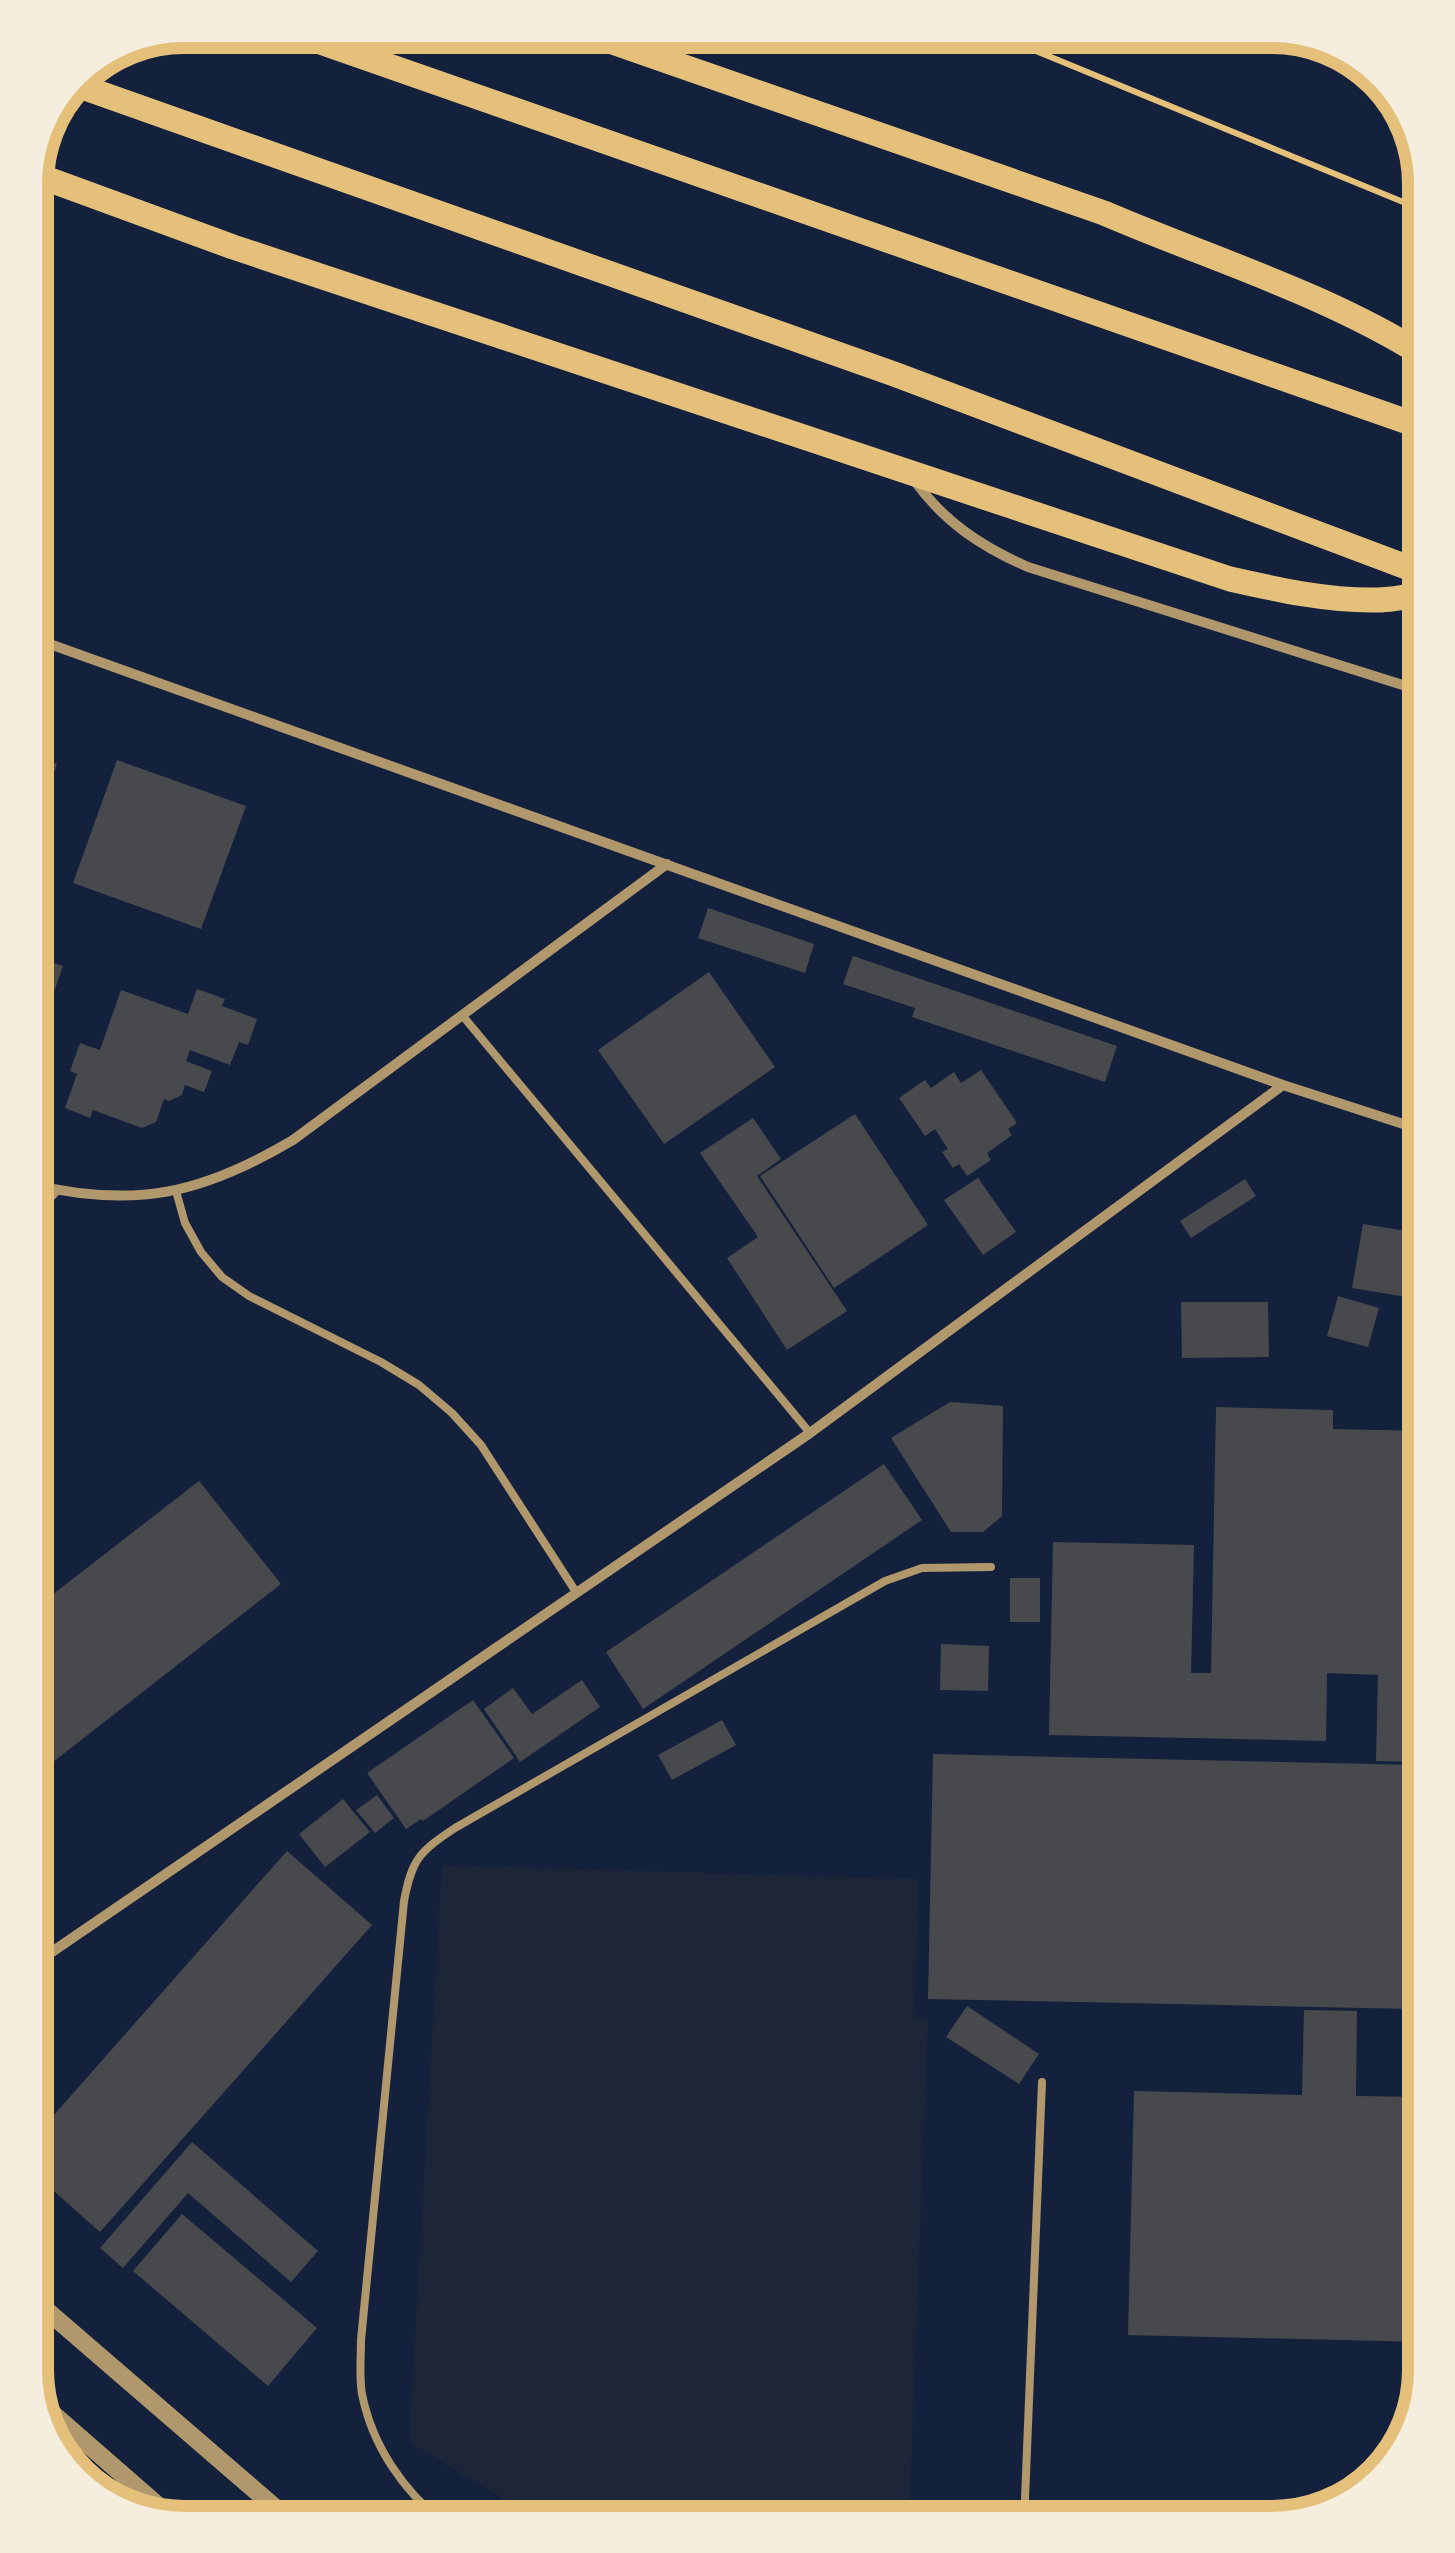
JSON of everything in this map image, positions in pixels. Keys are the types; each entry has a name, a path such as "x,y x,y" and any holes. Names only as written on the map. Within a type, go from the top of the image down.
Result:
{"main road":[{"path":"338,48 1408,422"},
{"path":"630,48 1104,213 1294,289 1408,346"},
{"path":"86,88 894,374 1408,568"},
{"path":"48,178 233,247 1230,579 1333,598 1382,600 1408,596"}],"street":[{"path":"908,472 948,520 986,547 1028,568 1408,687"},
{"path":"48,643 1283,1085 1408,1125"},
{"path":"48,1188 116,1196 176,1191 231,1174 293,1140 667,864"},
{"path":"48,1955 810,1433 1283,1085"},
{"path":"48,2312 271,2505"},
{"path":"57,2417 154,2502"}],"lane":[{"path":"462,1015 810,1433"},
{"path":"48,1200 58,1190"},
{"path":"176,1191 185,1223 200,1252 222,1277 249,1296 382,1362 419,1385 452,1413 481,1445 576,1592"},
{"path":"422,2505 398,2476 377,2440 362,2393 361,2340 404,1901 416,1859 454,1828 885,1581 922,1568 991,1568"},
{"path":"1025,2506 1042,2082"}],"path":[{"path":"1025,48 1408,205"}],"shaded area":[{"path":"442,1865 918,1879 915,2017 928,2019 910,2506 514,2505 409,2442"}],"building":[{"path":"117,760 246,806 201,929 73,883"},
{"path":"48,761 57,764 48,789"},
{"path":"708,908 814,944 805,973 698,938"},
{"path":"853,956 1117,1046 1105,1082 912,1017 915,1008 843,984"},
{"path":"48,961 63,966 48,1009"},
{"path":"709,972 775,1067 664,1144 598,1050"},
{"path":"197,989 225,999 222,1006 257,1019 248,1045 239,1042 230,1065 190,1050 186,1061 212,1071 204,1092 185,1085 182,1095 169,1101 164,1099 156,1122 142,1128 93,1110 90,1118 65,1108 77,1074 70,1071 80,1043 100,1050 121,990 188,1014"},
{"path":"981,1070 1017,1123 1008,1129 1012,1135 987,1153 991,1160 967,1176 959,1164 953,1168 942,1152 948,1149 935,1129 925,1136 899,1098 925,1080 931,1088 954,1072 961,1083"},
{"path":"855,1114 928,1225 834,1288 760,1176"},
{"path":"753,1118 781,1159 757,1176 847,1311 787,1350 727,1258 758,1237 700,1153"},
{"path":"978,1178 1016,1232 983,1255 944,1200"},
{"path":"1245,1179 1256,1196 1191,1238 1180,1221"},
{"path":"1363,1224 1408,1231 1408,1297 1352,1288"},
{"path":"1338,1296 1379,1308 1368,1347 1327,1336"},
{"path":"1181,1302 1268,1302 1269,1357 1182,1358"},
{"path":"950,1402 1003,1406 1002,1516 983,1532 951,1532 891,1438"},
{"path":"1216,1407 1333,1410 1333,1429 1408,1431 1408,1762 1376,1761 1378,1675 1327,1673 1326,1741 1049,1735 1053,1542 1194,1545 1191,1673 1211,1673"},
{"path":"884,1464 922,1520 643,1709 606,1652"},
{"path":"199,1481 281,1584 48,1766 48,1598"},
{"path":"1010,1578 1040,1578 1040,1622 1010,1622"},
{"path":"941,1644 989,1646 988,1691 940,1690"},
{"path":"582,1680 600,1707 520,1762 484,1709 513,1688 532,1714"},
{"path":"473,1700 514,1758 406,1829 367,1773"},
{"path":"722,1720 736,1745 672,1780 658,1755"},
{"path":"933,1754 1408,1765 1408,2009 928,1999"},
{"path":"377,1795 394,1818 375,1833 356,1810"},
{"path":"343,1799 370,1832 325,1867 299,1834"},
{"path":"287,1851 372,1925 100,2232 48,2186 48,2122"},
{"path":"967,2006 1039,2054 1019,2084 946,2037"},
{"path":"1304,2010 1357,2011 1356,2096 1408,2097 1408,2342 1128,2335 1134,2091 1302,2095"},
{"path":"192,2142 318,2251 291,2282 188,2193 123,2268 100,2248"},
{"path":"182,2214 317,2328 268,2386 133,2271"}]}
